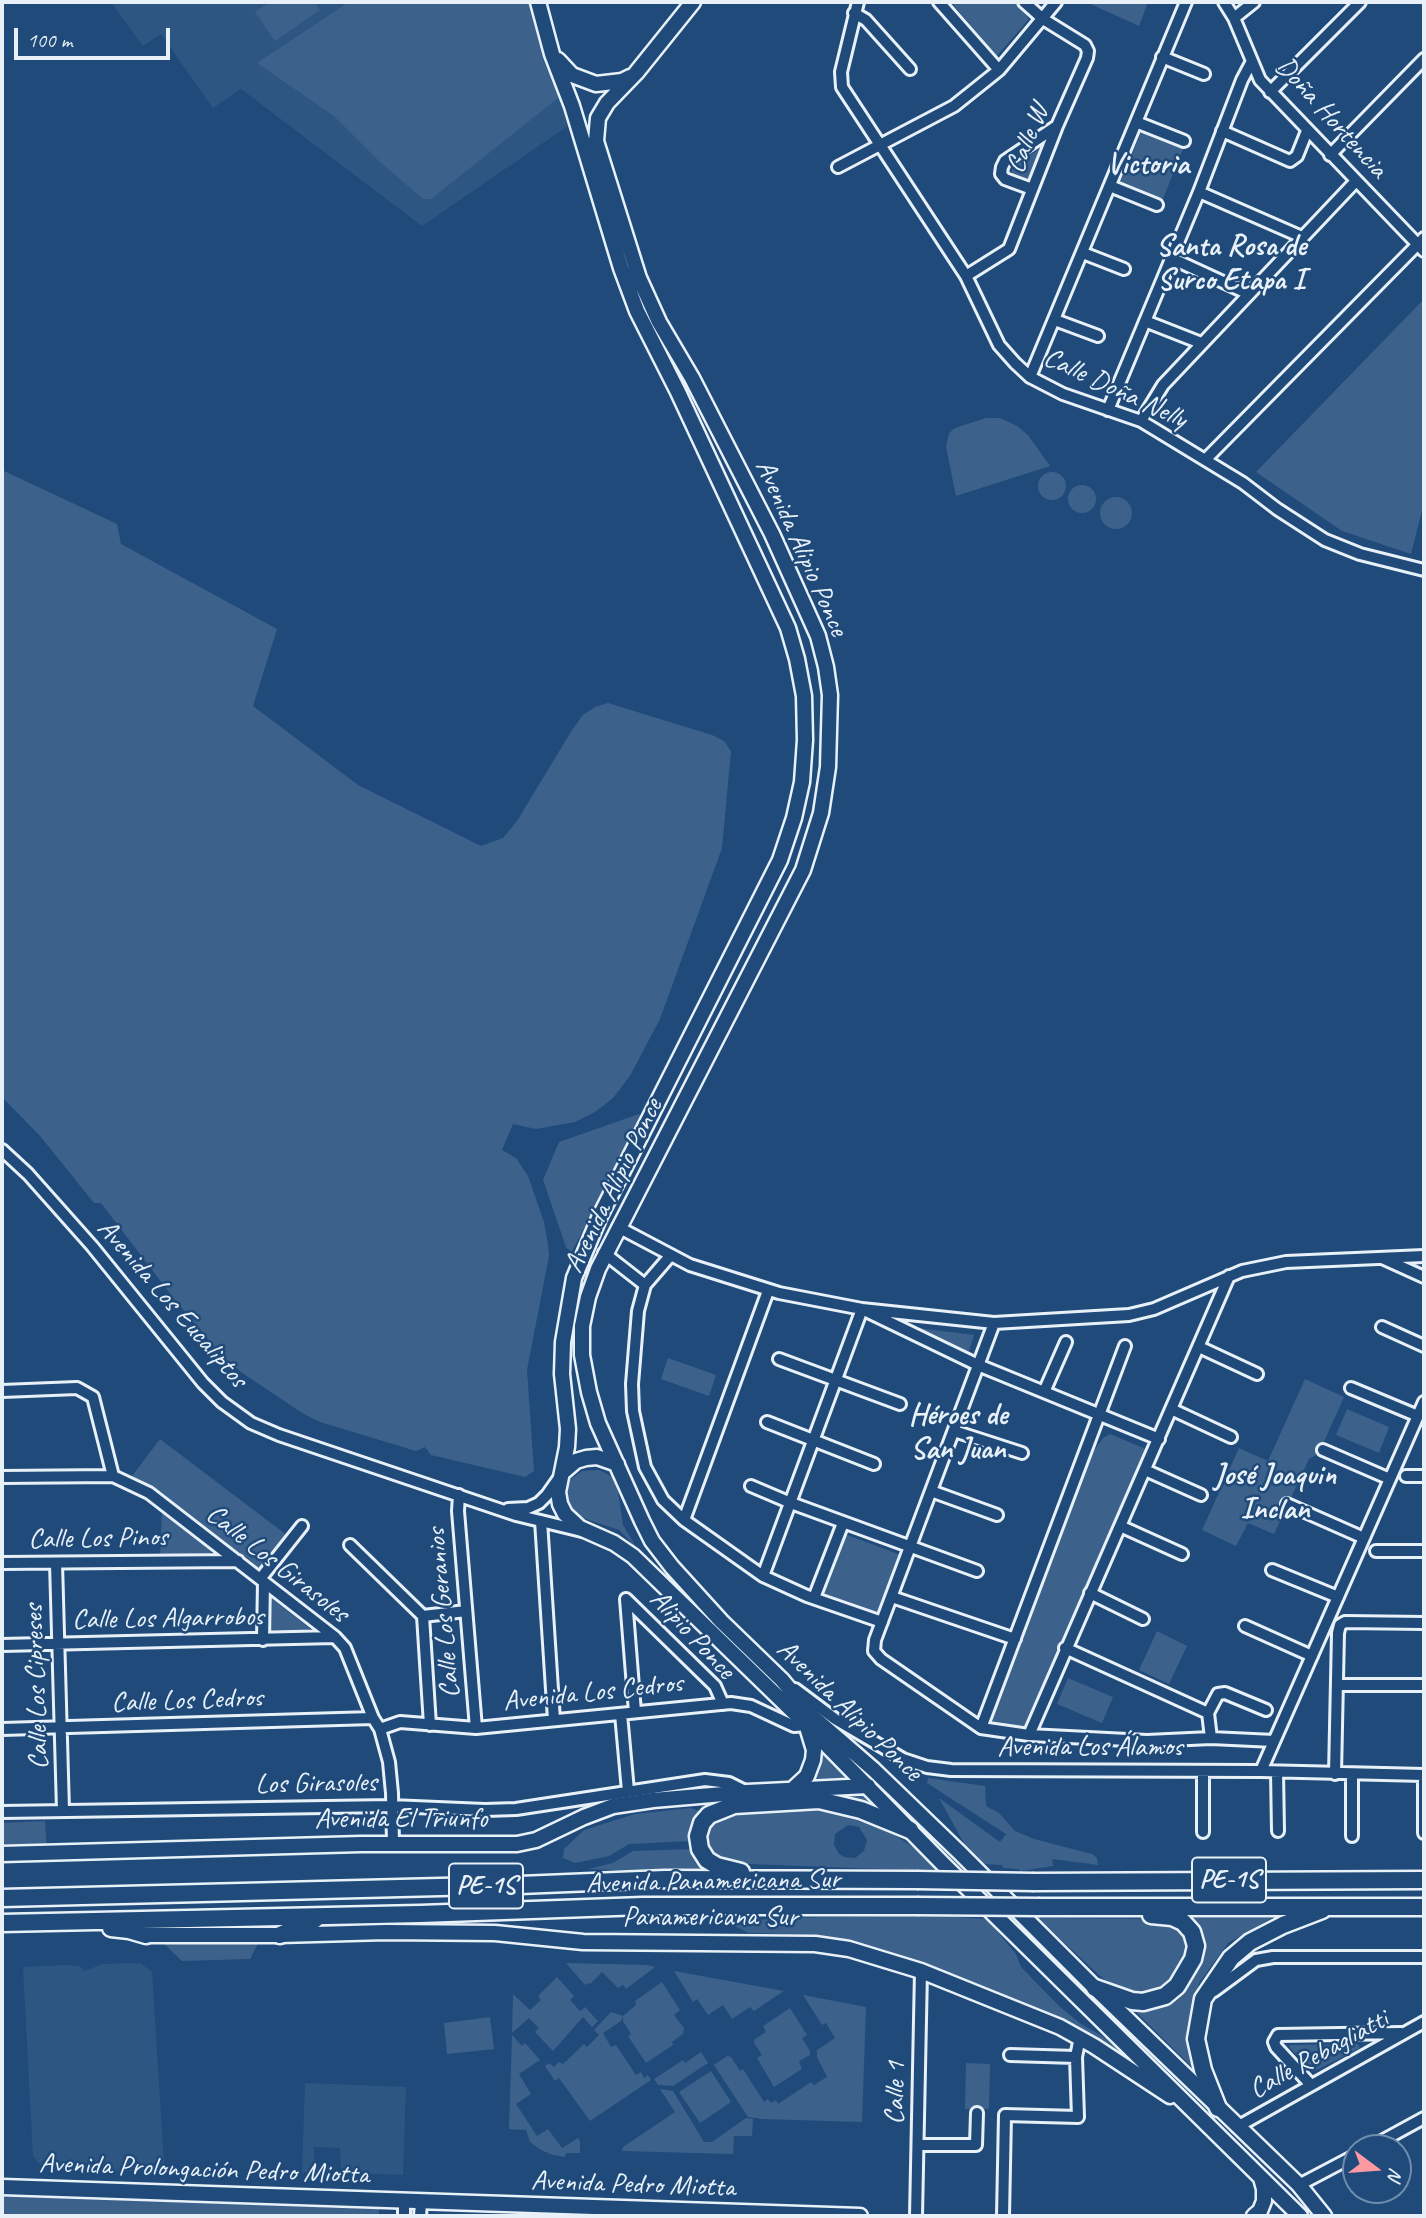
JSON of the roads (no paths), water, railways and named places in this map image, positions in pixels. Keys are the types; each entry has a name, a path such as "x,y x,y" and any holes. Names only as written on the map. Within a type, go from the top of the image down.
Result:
{"highway":[{"path":"790,1879 717,1867 707,1860 700,1849 698,1836 702,1824 709,1815 734,1805 819,1800 861,1810 910,1829"},
{"name":"Avenida Panamericana Sur","path":"2,1898 665,1880 1424,1880"},
{"name":"Avenida Panamericana Sur","path":"2,1923 643,1906 1424,1907"},
{"path":"1095,1988 1132,2001 1157,2000 1177,1986 1193,1959 1196,1946 1192,1932 1183,1922 1172,1917 1123,1915 1109,1906"},
{"path":"1218,2108 1203,2070 1196,2039 1203,1999 1231,1958 1250,1942 1283,1925 1331,1907"},
{"path":"280,1935 323,1916"},
{"path":"53,1922 129,1930 146,1935"}],"main road":[{"name":"Avenida Alipio Ponce","path":"538,2 552,54 572,106 621,268 637,311 788,628 804,696 802,782 780,860 579,1261 567,1305 563,1342 562,1374 568,1429 558,1492 565,1514 580,1528 625,1550 807,1725 1300,2216"},
{"name":"Avenida Alipio Ponce","path":"693,2 636,73 607,103 598,118 596,142 639,278 659,323 743,475 818,636 830,695 828,767 821,814 803,870 604,1253 588,1297 582,1326 582,1355 589,1392 598,1423 652,1541 721,1621 782,1680 813,1717 884,1779 1299,2185 1324,2216"},
{"path":"552,54 572,75 596,84 622,82 636,73"},
{"path":"780,860 803,870"},
{"path":"560,1475 576,1461 586,1458 597,1457 617,1464"},
{"path":"793,1789 807,1776 813,1760 814,1750 807,1725"},
{"name":"Avenida El Triunfo","path":"2,1854 393,1844 517,1844 536,1840 613,1806 747,1792 868,1786"},
{"name":"Panamericana Sur","path":"146,1935 495,1933 583,1942 815,1944 849,1949 921,1971 1060,2027 1194,2111"},
{"path":"1254,2216 1260,2211 1264,2201 1261,2178"},
{"name":"Avenida Prolongación Pedro Miotta","path":"2,2187 404,2209"},
{"name":"Avenida Pedro Miotta","path":"404,2209 860,2216"}],"street":[{"path":"939,2 999,70"},
{"path":"1024,2 1043,19"},
{"path":"838,167 954,106 999,70 1056,2"},
{"path":"1030,377 1186,2"},
{"name":"Doña Hortencia","path":"1224,2 1234,18 1260,80 1330,155 1422,244"},
{"path":"1234,18 1254,2"},
{"path":"1270,92 1360,2"},
{"path":"856,8 910,69"},
{"name":"Calle Doña Nelly","path":"856,8 840,80 878,145 966,276 999,345 1030,377 1063,394 1141,421 1206,459 1325,540 1360,554 1424,570"},
{"name":"Calle W","path":"966,276 1009,249 1088,51 1085,45 1043,19"},
{"path":"1162,57 1204,74"},
{"path":"1330,155 1424,59"},
{"path":"1108,410 1251,63"},
{"path":"1136,122 1184,141"},
{"path":"1032,189 1005,179 1001,174 1002,167 1005,161 1057,126"},
{"path":"1222,131 1290,161 1297,156 1307,131"},
{"path":"1141,421 1163,385 1356,181"},
{"path":"1110,186 1157,205"},
{"path":"1199,192 1302,237"},
{"path":"1206,459 1422,244"},
{"path":"1083,253 1124,268"},
{"path":"1171,257 1249,294"},
{"path":"1055,320 1098,336"},
{"path":"1145,321 1201,343"},
{"name":"Avenida Los Eucaliptos","path":"2,1150 28,1174 92,1246 203,1383 222,1402 251,1423 279,1435 492,1506 591,1533"},
{"path":"618,1227 690,1265 768,1291 862,1309 993,1323 1129,1315 1154,1308 1242,1271 1286,1262 1424,1256"},
{"path":"604,1253 645,1285"},
{"path":"670,1256 645,1285 638,1311 632,1384 633,1411 645,1466 657,1491 684,1520 763,1576 814,1598 882,1622"},
{"path":"1378,1257 1424,1277"},
{"path":"1029,1735 1229,1276"},
{"path":"684,1520 768,1291"},
{"path":"862,1309 978,1365 1158,1439"},
{"path":"763,1576 862,1309"},
{"path":"993,1323 875,1640 874,1651 881,1659 981,1728 1029,1735 1147,1741 1211,1738 1274,1741"},
{"path":"1382,1327 1424,1346"},
{"path":"1044,1392 1066,1342"},
{"path":"981,1728 1125,1346"},
{"path":"1199,1347 1257,1374"},
{"path":"779,1359 900,1404"},
{"path":"2,1391 77,1388 93,1397 113,1476 2,1477"},
{"path":"1352,1388 1418,1416"},
{"path":"1261,1771 1424,1402"},
{"path":"1171,1409 1231,1437"},
{"path":"768,1422 874,1464"},
{"path":"954,1431 1022,1453"},
{"path":"1323,1450 1390,1479"},
{"path":"1145,1470 1201,1495"},
{"name":"Avenida Los Eucaliptos","path":"492,1506 519,1510 528,1508 547,1495 560,1475"},
{"name":"Calle Los Girasoles","path":"113,1476 149,1493 335,1637 345,1648 380,1729 389,1762 393,1844"},
{"path":"1406,1476 1424,1476"},
{"path":"751,1486 843,1523 977,1571"},
{"path":"931,1491 997,1515"},
{"name":"Calle Los Geranios","path":"459,1495 458,1511 477,1728"},
{"path":"1287,1504 1364,1538"},
{"path":"541,1521 554,1720"},
{"path":"814,1598 843,1523"},
{"path":"263,1640 262,1580 302,1526"},
{"path":"1119,1526 1182,1554"},
{"path":"350,1545 423,1616 430,1725"},
{"path":"1376,1551 1424,1551"},
{"name":"Calle Los Pinos","path":"2,1563 238,1561"},
{"name":"Calle Los Cipreses","path":"56,1563 63,1810"},
{"path":"1272,1570 1338,1597"},
{"path":"1090,1593 1143,1619"},
{"path":"892,1597 1015,1639"},
{"name":"Alipio Ponce","path":"635,1712 626,1599 715,1686 723,1704"},
{"path":"423,1616 466,1611"},
{"path":"1335,1773 1340,1625 1345,1622 1424,1623"},
{"path":"1245,1626 1312,1656"},
{"name":"Calle Los Algarrobos","path":"2,1645 335,1637"},
{"path":"1065,1648 1208,1713"},
{"name":"Avenida Los Álamos","path":"782,1680 835,1719 903,1759 927,1766 985,1772 1203,1770 1424,1775"},
{"path":"1337,1685 1424,1685"},
{"path":"1211,1738 1208,1713 1216,1696 1221,1693 1266,1710"},
{"name":"Avenida Los Cedros","path":"380,1729 400,1722 477,1728 723,1704 751,1706 794,1726 807,1725"},
{"path":"621,1714 628,1791 705,1780 729,1783 747,1792"},
{"name":"Calle Los Cedros","path":"2,1729 373,1717"},
{"path":"1203,1770 1203,1832"},
{"path":"1277,1772 1278,1831"},
{"path":"1352,1774 1352,1836"},
{"path":"1424,1775 1424,1833"},
{"name":"Los Girasoles","path":"2,1812 391,1806 516,1809 628,1791"},
{"path":"1203,1999 1256,1960 1273,1957 1424,1956"},
{"name":"Calle 1","path":"916,2216 921,1971"},
{"name":"Calle Rebagliatti","path":"1237,2127 1424,2022"},
{"path":"1311,2085 1276,2048 1274,2042 1278,2035 1404,2033"},
{"path":"1003,2216 1005,2115 1078,2116 1076,2057 1080,2038"},
{"path":"1010,2056 1076,2057"},
{"path":"918,2144 976,2145 977,2113"},
{"path":"1395,2134 1424,2118"},
{"path":"1299,2185 1342,2162"}],"district":[{"name":"Victoria","path":"1148,165"},
{"name":"Santa Rosa de Surco Etapa I","path":"1231,264"},
{"name":"Héroes de San Juan","path":"958,1433"},
{"name":"José Joaquin Inclan","path":"1275,1493"}]}
